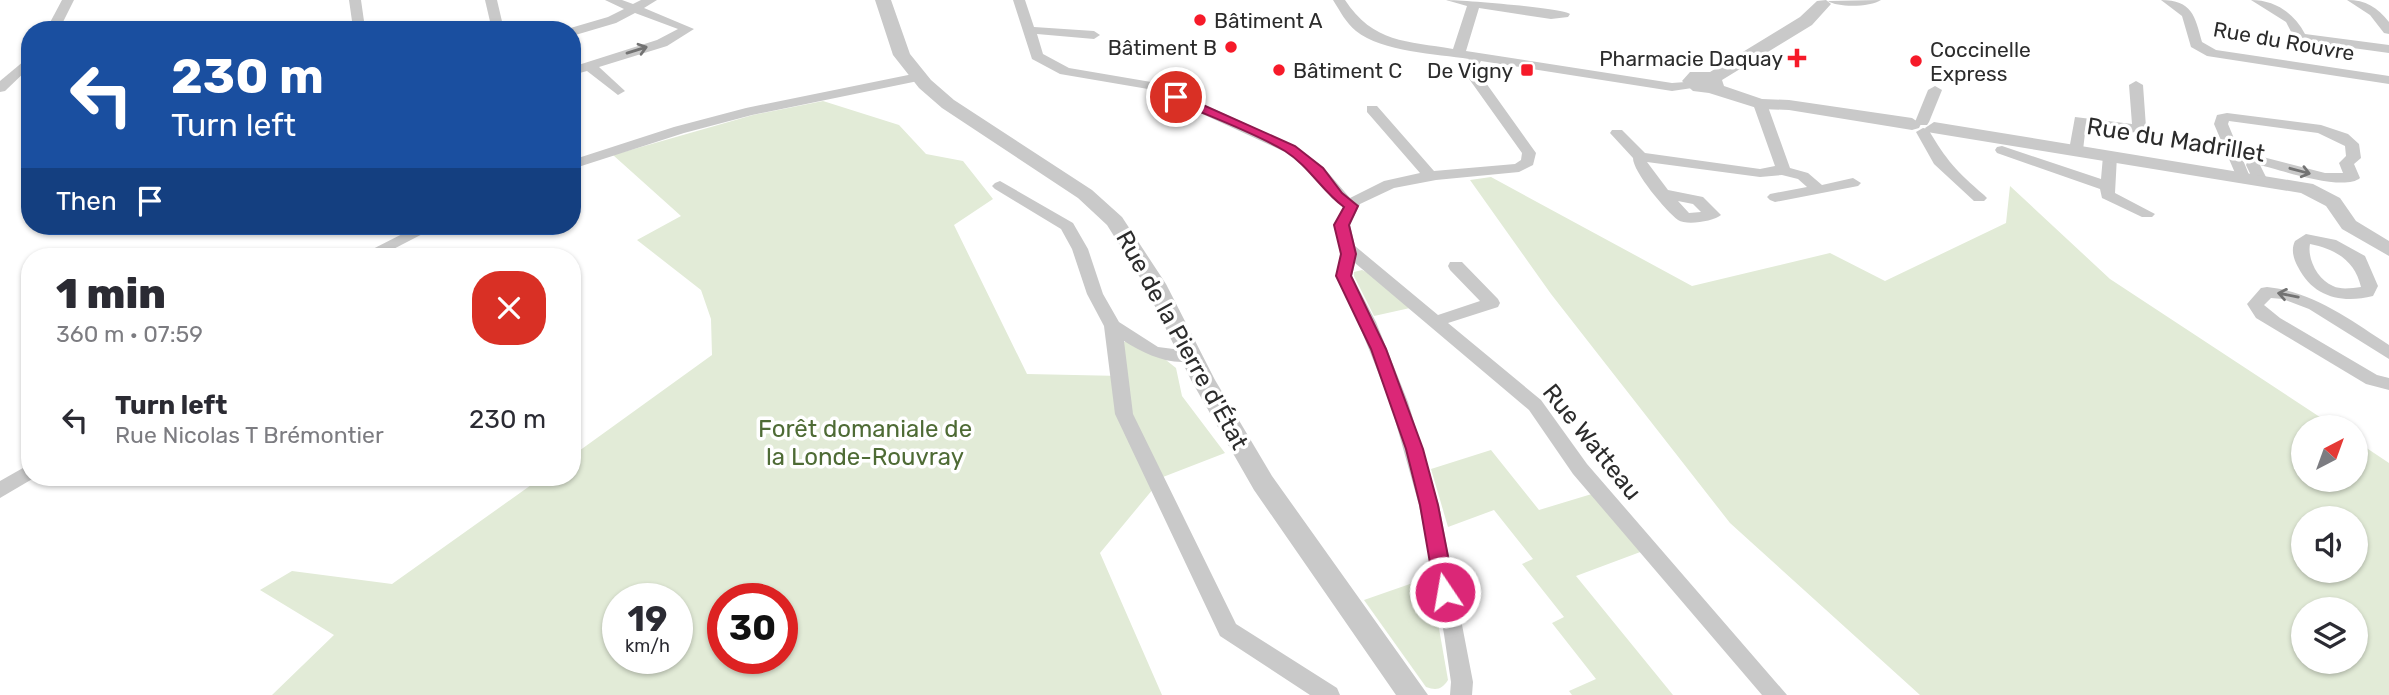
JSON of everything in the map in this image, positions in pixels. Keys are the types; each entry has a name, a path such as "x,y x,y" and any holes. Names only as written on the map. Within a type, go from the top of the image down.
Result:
{"street":[{"path":"57,21 68,0"},
{"path":"355,0 359,21"},
{"path":"491,0 498,21"},
{"path":"581,68 662,43 688,29 611,0"},
{"path":"581,29 635,9 651,0"},
{"name":"Rue de la Pierre d'État","path":"883,0 902,55 918,77 948,104 1105,209 1142,262 1226,422 1263,483 1413,695"},
{"path":"1019,0 1037,55 1065,71 1152,86 1290,149 1319,171 1337,195 1351,206"},
{"path":"1339,0 1355,26 1371,37 1458,54 1672,87 1706,83 1806,21 1826,1 1875,0"},
{"path":"1452,0 1551,15 1564,14"},
{"name":"Rue du Rouvre","path":"2167,0 2188,14 2196,44 2212,53 2389,80"},
{"path":"2257,0 2291,20 2302,41 2389,49"},
{"path":"2353,0 2374,12 2389,30"},
{"path":"1458,54 1475,2"},
{"path":"1029,30 1094,35"},
{"path":"1461,695 1463,691 1459,658 1429,505 1399,402 1367,321 1344,276 1349,254 1342,225 1351,206 1382,187 1431,177 1519,168 1528,162 1530,157 1474,76 1471,66 1477,57"},
{"path":"589,65 618,91"},
{"path":"0,88 21,69"},
{"path":"14,76 21,75"},
{"path":"581,162 679,130 751,111 918,77"},
{"name":"Rue du Madrillet","path":"1706,83 1760,104 1799,106 2291,184 2320,194 2337,206 2353,228 2389,250"},
{"path":"2077,150 2080,120 2130,129 2139,127 2136,85"},
{"path":"1935,90 1923,127 1929,147 1942,164 1979,198"},
{"path":"1760,104 1783,166 1782,170"},
{"path":"1372,109 1431,177"},
{"path":"2227,116 2260,122 2278,122 2332,133 2352,144 2354,158 2346,163 2352,178 2325,177 2255,159 2251,178 2221,124 2222,118 2227,116"},
{"path":"1618,133 1640,157 1760,173 1782,170 1803,176 1819,190"},
{"path":"2002,150 2107,186"},
{"path":"2110,156 2107,195 2147,214"},
{"path":"1640,157 1640,166 1663,194"},
{"path":"1775,197 1853,183"},
{"path":"1000,186 1067,226 1080,249 1095,294 1113,326 1124,414 1228,630 1329,695"},
{"path":"384,248 411,235"},
{"name":"Rue Watteau","path":"1345,246 1535,405 1580,469 1776,695"},
{"path":"1435,322 1492,303 1456,266"},
{"path":"2315,305 2328,291"},
{"path":"2389,353 2315,305 2286,294 2266,292 2255,304 2262,314 2274,322 2372,380 2389,384"},
{"path":"1113,326 1154,352 1191,356"},
{"path":"0,491 21,477"}],"green space":[{"name":"Forêt domaniale de la Londe-Rouvray","path":"823,101 899,125 926,154 963,161 993,199 954,225 1027,374 1122,376 1123,342 1142,341 1176,368 1182,396 1225,453 1163,477 1100,553 1162,695 272,695 334,635 260,590 292,571 392,584 530,486 581,486 581,450 712,355 711,319 701,290 637,240 681,216 613,155 753,115"},
{"path":"1491,177 1692,286 1830,253 1885,281 2006,223 2010,186 2110,279 2317,415 2291,415 2291,492 2368,492 2368,449 2389,463 2389,695 1920,695 1730,523 1551,294 1470,180"},
{"path":"1362,270 1410,308 1374,316 1354,276 1354,272"},
{"path":"1491,450 1539,510 1595,493 1643,551 1576,576 1673,695 1572,695 1569,691 1596,679 1552,623 1564,617 1522,564 1533,559 1494,510 1448,527 1431,469"},
{"path":"1430,577 1448,680 1436,689 1426,687 1364,600"}],"place":[{"name":"Bâtiment A","path":"1200,20"},
{"name":"Bâtiment B","path":"1231,47"},
{"name":"Pharmacie Daquay","path":"1797,58"},
{"name":"Coccinelle Express","path":"1916,61"},
{"name":"Bâtiment C","path":"1279,70"},
{"name":"De Vigny","path":"1527,70"}],"route":[{"path":"1176,97 1290,149 1319,171 1337,195 1351,206 1342,225 1342,234 1349,254 1344,276 1367,321 1399,402 1429,505 1445,592"}]}
